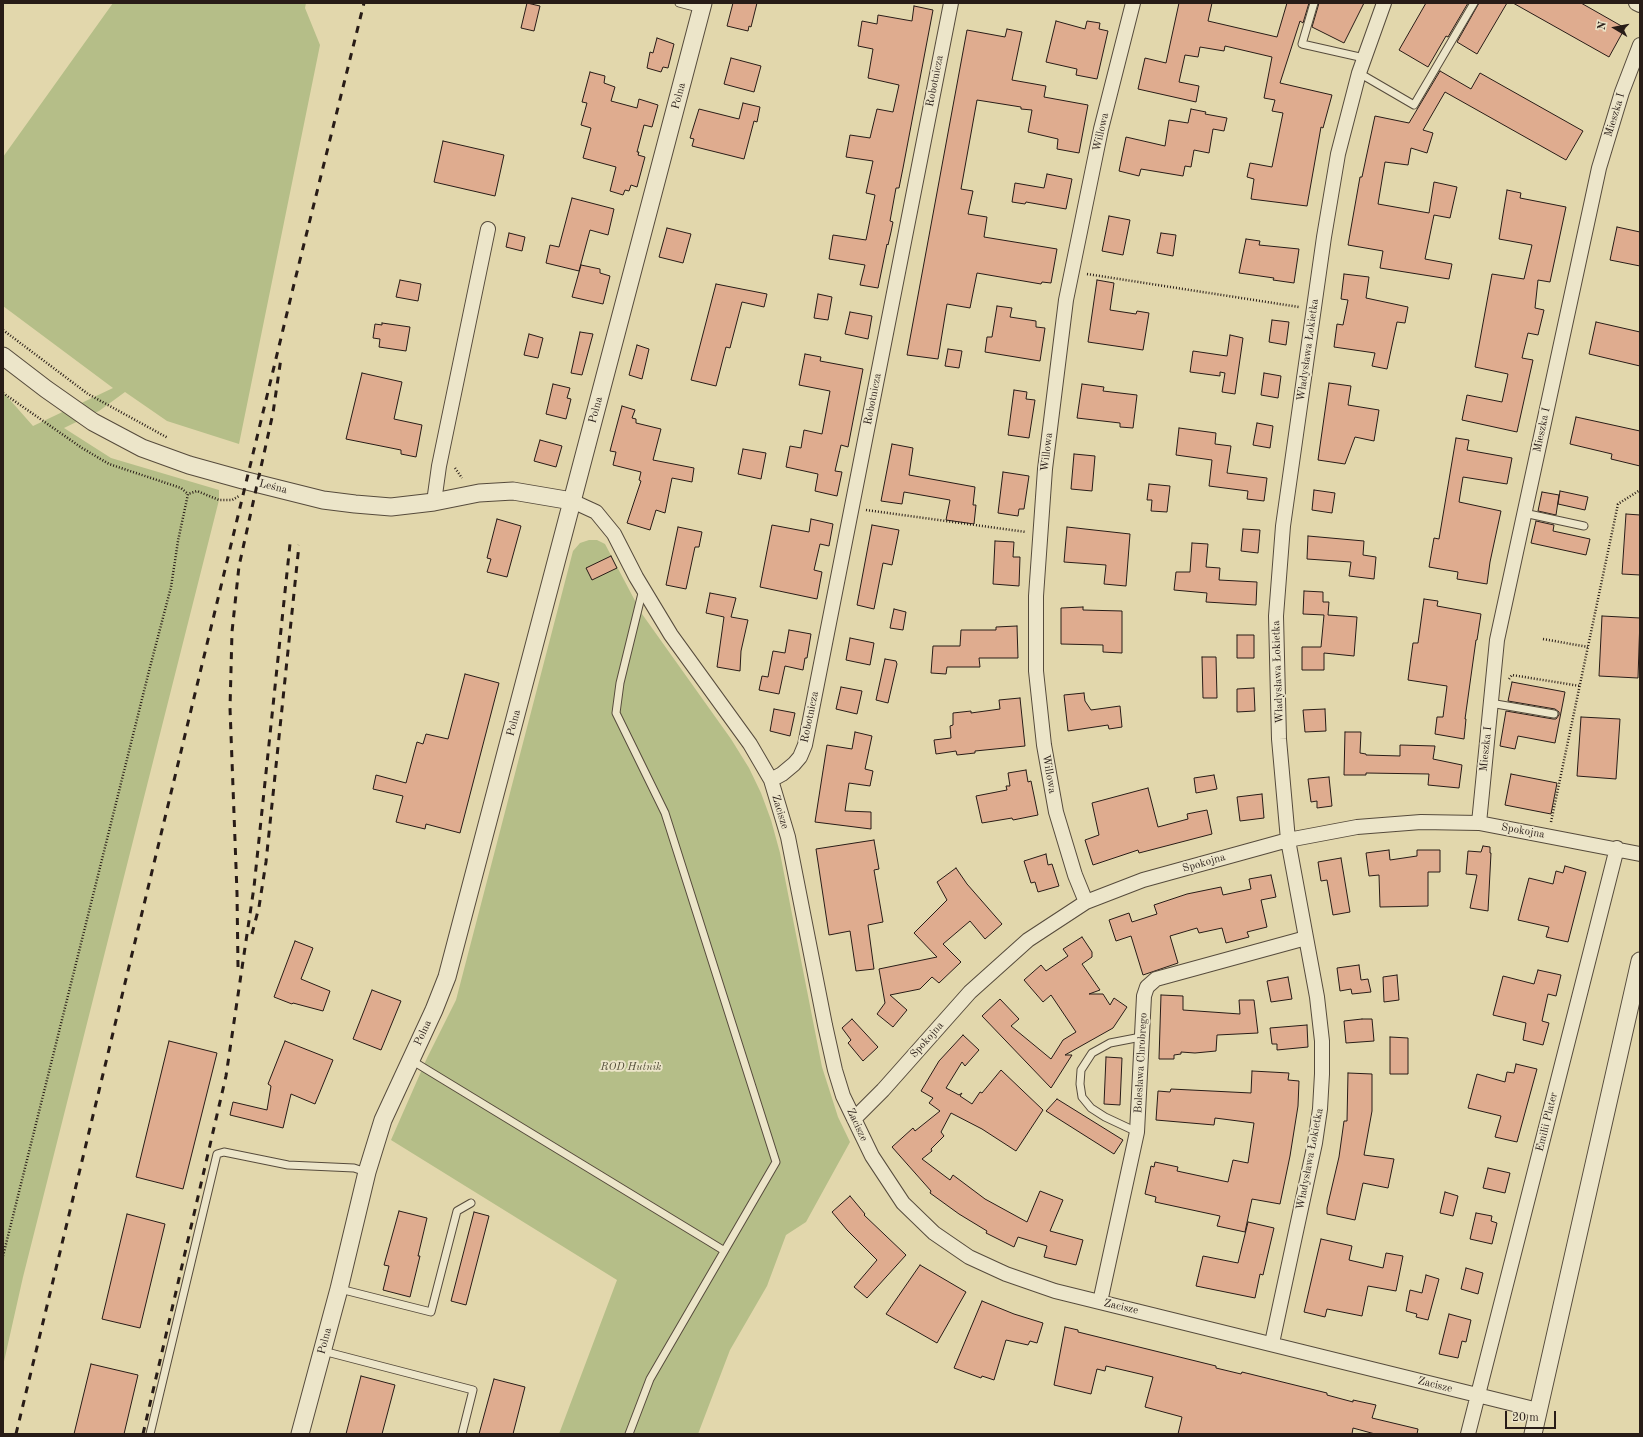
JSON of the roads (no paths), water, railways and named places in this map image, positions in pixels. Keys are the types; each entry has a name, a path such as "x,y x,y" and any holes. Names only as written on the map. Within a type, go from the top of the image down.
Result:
{"street":[{"name":"Robotnicza","path":"771,780 782,774 794,764 800,757 805,744 950,3"},
{"name":"Willowa","path":"1086,902 1075,875 1056,812 1044,745 1036,671 1036,596 1044,470 1066,300 1101,129 1133,3"},
{"name":"Władysława Łokietka","path":"1272,1343 1313,1151 1320,1109 1322,1041 1317,997 1288,840 1279,739 1276,616 1283,526 1313,309 1338,154 1359,73 1384,3"},
{"name":"Polna","path":"300,1434 339,1289 367,1172 383,1120 434,1010 447,977 702,6"},
{"name":"Mieszka I","path":"1479,823 1497,640 1599,168 1622,92 1640,45"},
{"path":"434,502 439,466 488,229"},
{"name":"Leśna","path":"3,356 93,422 142,448 189,465 243,480 323,500 391,507 434,502 479,493 513,492 572,501"},
{"name":"Zacisze","path":"572,501 596,512 614,534 643,589 671,635 750,744 771,780 788,837 835,1070 843,1096 872,1156 903,1203 934,1233 969,1257 1006,1274 1055,1291 1272,1343 1477,1396 1538,1410"},
{"name":"Spokojna","path":"854,1119 883,1090 970,992 1028,940 1086,902 1143,880 1288,840 1357,828 1421,822 1479,823 1617,848 1640,854"},
{"name":"Emilii Plater","path":"1477,1396 1617,848"},
{"name":"Bolesława Chrobrego","path":"1100,1302 1137,1132 1141,1037 1144,996 1147,987 1156,979 1306,938"},
{"path":"1533,1434 1640,961"},
{"path":"1468,1434 1477,1396"}],"lane":[{"path":"679,3 702,6"},
{"path":"1314,3 1302,44 1364,58"},
{"path":"1359,73 1414,105 1474,3"},
{"path":"1524,513 1584,526"},
{"path":"629,1434 650,1378 723,1250 776,1162 665,813 616,713 620,683 643,589"},
{"path":"1490,703 1554,714"},
{"path":"1137,1132 1105,1117 1091,1108 1082,1097 1080,1084 1081,1070 1092,1053 1110,1043 1141,1037"},
{"path":"411,1060 723,1250"},
{"path":"150,1434 217,1154 224,1152 288,1165 354,1168 367,1172"},
{"path":"339,1289 431,1312 457,1211 471,1203"},
{"path":"323,1351 473,1390 462,1434"}],"railway":[{"path":"16,1434 295,280 364,3"},
{"path":"238,967 237,893 230,708 232,632 239,566 273,413 281,358"},
{"path":"143,1434 226,1076 254,887 290,544"},
{"path":"252,934 259,907 266,862 299,545"}],"park label":[{"name":"ROD Hutnik","path":"631,1067"}]}
